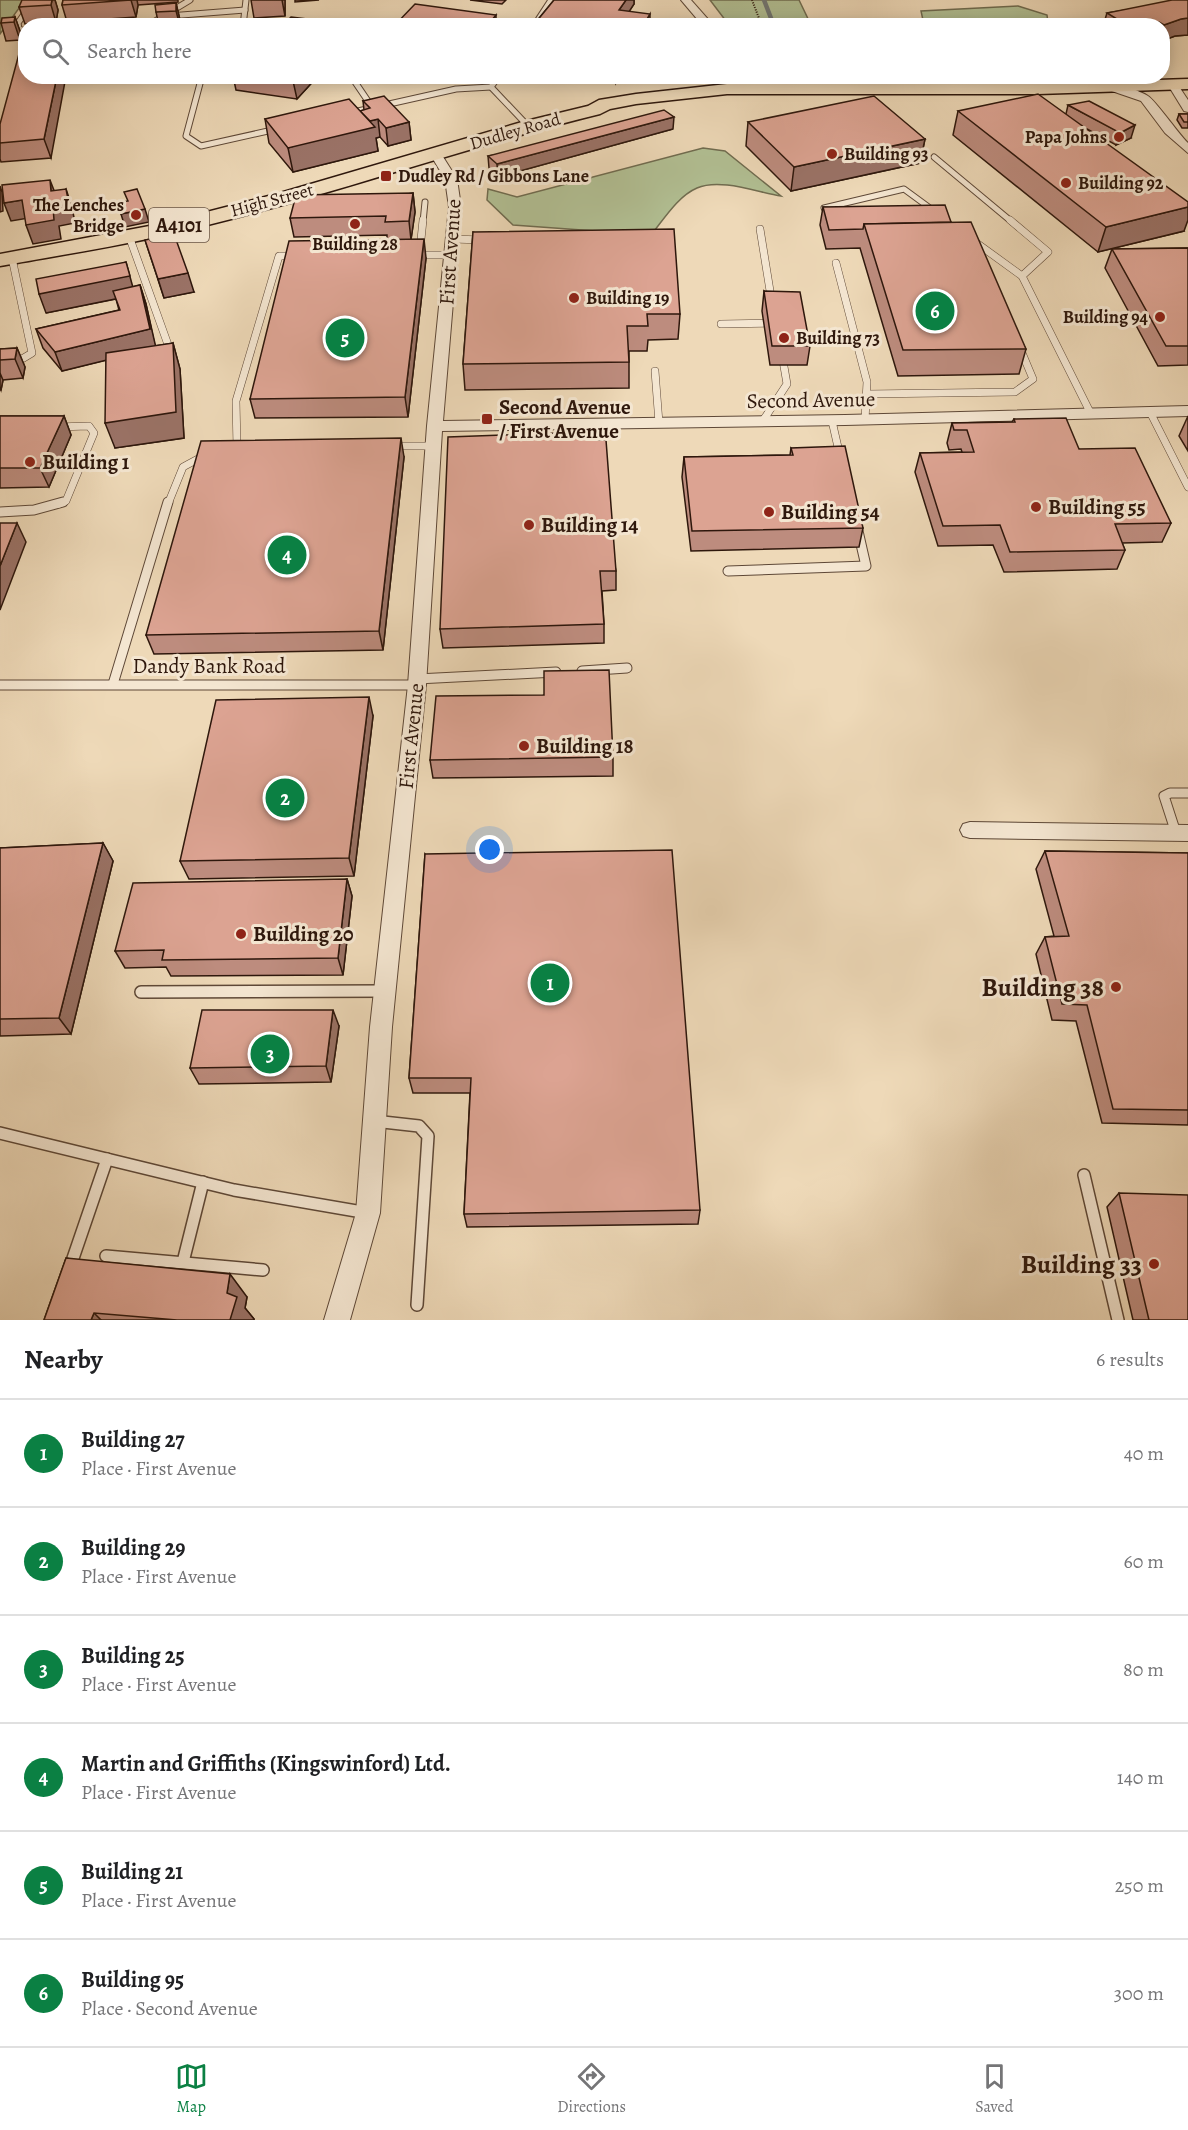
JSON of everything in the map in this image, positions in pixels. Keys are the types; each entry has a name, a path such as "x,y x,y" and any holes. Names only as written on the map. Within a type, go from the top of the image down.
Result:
{"main road":[{"name":"Dudley Road","path":"436,154 528,126 594,110 605,104 715,89 734,84"},
{"name":"Dudley Road","path":"1067,84 1107,86 1180,84"},
{"name":"High Street","path":"6,259 129,236 287,197 436,154"}],"street":[{"path":"686,0 701,18"},
{"path":"1180,84 1187,105"},
{"path":"1146,85 1185,147"},
{"path":"1107,86 1145,99 1168,131 1185,147"},
{"name":"First Avenue","path":"337,1320 368,1213 385,991 417,682 434,436 451,255 454,184 448,167 436,154"},
{"name":"Second Avenue","path":"434,436 659,423 832,421 1188,411"},
{"path":"970,830 1182,833"}],"lane":[{"path":"21,18 34,0"},
{"path":"160,17 190,0"},
{"path":"244,18 246,0"},
{"path":"539,18 551,0"},
{"path":"160,17 244,10"},
{"path":"201,84 186,136 201,146 281,128"},
{"path":"357,84 372,107"},
{"path":"338,115 456,89 491,87 528,126"},
{"path":"934,157 1048,252 1022,276"},
{"path":"824,208 904,189 940,216"},
{"path":"420,255 425,202"},
{"path":"760,229 778,333"},
{"path":"129,236 171,353"},
{"path":"967,236 1022,276 1091,414"},
{"path":"452,239 486,240"},
{"path":"408,255 451,255"},
{"path":"237,447 236,401 279,256 302,256"},
{"path":"0,364 17,362 32,353 6,259"},
{"path":"836,263 867,382 865,420"},
{"path":"721,324 776,323"},
{"path":"867,394 1015,392 1033,379 1016,339"},
{"path":"30,342 41,340"},
{"path":"762,422 787,384 780,344"},
{"path":"655,371 659,423"},
{"path":"1150,412 1188,487"},
{"path":"832,421 842,465"},
{"path":"0,512 22,512 54,507 66,501 94,433 89,426 45,427"},
{"path":"383,446 434,436"},
{"path":"113,684 159,526 183,467 193,460 222,450 247,446"},
{"path":"728,571 866,566 855,521"},
{"name":"Dandy Bank Road","path":"0,685 417,682 627,668"},
{"path":"1182,833 1164,796 1188,793"},
{"path":"141,992 385,991"},
{"path":"375,1121 419,1126 428,1136 417,1305"},
{"path":"0,1132 203,1182 368,1213"},
{"path":"63,1288 107,1159"},
{"path":"1084,1175 1118,1320"},
{"path":"183,1262 203,1182"},
{"path":"106,1256 263,1270"}],"path":[{"path":"752,0 759,18"}],"green space":[{"path":"0,0 25,0 0,34"},
{"path":"710,0 799,0 808,18 724,18"},
{"path":"1018,6 1047,15 1047,18 922,18 921,11"},
{"path":"703,148 725,151 781,196 727,185 706,185 684,196 651,235 513,225 487,200 488,189 517,197"}],"building":[{"path":"22,0 52,0 51,5 19,7"},
{"path":"63,0 131,0 62,5"},
{"path":"554,0 626,0 619,10 650,14 648,18 539,18"},
{"path":"1172,0 1188,0 1188,18 1170,23 1170,18 1115,18 1107,13"},
{"path":"176,3 176,11 156,12 155,5"},
{"path":"415,4 496,15 494,18 402,18"},
{"path":"15,17 14,22 1,23 2,18"},
{"path":"18,57 18,84 55,84 44,139 0,143 0,124"},
{"path":"1038,94 1188,202 1188,207 1106,227 958,111"},
{"path":"384,96 409,122 386,128 378,119 370,121 360,111 370,108 363,101"},
{"path":"874,96 925,139 794,167 748,122"},
{"path":"349,99 375,127 288,148 265,119"},
{"path":"1089,101 1135,125 1120,133 1068,105"},
{"path":"664,110 674,117 497,164 488,156"},
{"path":"1179,114 1188,114 1188,122 1184,122"},
{"path":"50,180 51,191 66,189 69,204 53,207 54,220 26,225 22,200 4,203 2,185"},
{"path":"137,189 145,209 121,214 117,203 128,201 124,192"},
{"path":"413,193 409,221 385,222 386,216 290,218 296,195"},
{"path":"945,205 951,222 864,224 863,229 829,230 823,207"},
{"path":"971,222 1026,349 903,350 864,224"},
{"name":"Building 19","path":"674,229 680,314 647,314 648,326 627,326 629,362 463,364 473,232"},
{"path":"174,234 188,273 158,279 145,240"},
{"path":"424,239 405,397 250,399 289,241"},
{"name":"Building 94","path":"1188,248 1188,346 1166,346 1112,249"},
{"path":"126,262 130,276 39,294 36,279"},
{"path":"140,285 150,329 55,352 36,329 120,310 113,291"},
{"path":"764,291 800,292 810,346 772,346"},
{"path":"173,343 176,412 105,423 106,353"},
{"path":"17,348 15,359 0,360 0,349"},
{"path":"0,416 64,416 40,468 0,468"},
{"name":"Building 55","path":"1066,418 1079,449 1135,448 1171,523 1115,524 1125,550 1010,552 1000,525 943,526 920,453 974,452 967,430 954,430 952,423"},
{"name":"Building 14","path":"589,432 590,440 606,440 616,571 600,571 604,624 440,629 448,437"},
{"path":"401,438 379,631 146,635 201,441"},
{"name":"Building 54","path":"845,446 863,528 692,531 684,457 793,455 791,448"},
{"path":"0,523 17,523 0,566"},
{"name":"Building 18","path":"609,670 613,757 430,760 436,696 544,695 544,671"},
{"path":"369,697 349,858 180,861 216,700"},
{"path":"103,843 59,1018 0,1019 0,848"},
{"path":"672,850 700,1210 464,1214 471,1078 409,1078 425,854"},
{"name":"Building 38","path":"1045,851 1188,853 1188,1110 1113,1109 1087,1005 1062,1004 1045,937 1069,936"},
{"name":"Building 20","path":"347,879 338,958 162,960 164,950 115,951 133,883"},
{"path":"202,1010 333,1010 326,1066 190,1068"},
{"name":"Building 33","path":"1119,1193 1188,1195 1188,1320 1149,1320"},
{"path":"66,1258 230,1274 227,1293 237,1297 230,1320 177,1320 94,1313 91,1320 44,1320"}],"waterway":[{"path":"764,0 771,18"}],"place":[{"name":"Papa Johns","path":"1119,137"},
{"name":"Building 93","path":"832,154"},
{"name":"Dudley Rd / Gibbons Lane","path":"386,176"},
{"name":"Building 92","path":"1066,183"},
{"name":"The Lenches Bridge","path":"136,215"},
{"name":"Building 28","path":"355,224"},
{"name":"Building 19","path":"574,298"},
{"name":"Building 95","path":"935,311"},
{"name":"Building 94","path":"1160,317"},
{"name":"Building 21","path":"345,338"},
{"name":"Building 73","path":"784,338"},
{"name":"Second Avenue / First Avenue","path":"487,419"},
{"name":"Building 1","path":"30,462"},
{"name":"Building 55","path":"1036,507"},
{"name":"Building 54","path":"769,512"},
{"name":"Building 14","path":"529,525"},
{"name":"Martin and Griffiths (Kingswinford) Ltd.","path":"287,555"},
{"name":"Building 18","path":"524,746"},
{"name":"Building 29","path":"285,798"},
{"name":"Building 20","path":"241,934"},
{"name":"Building 27","path":"550,983"},
{"name":"Building 38","path":"1116,987"},
{"name":"Building 25","path":"270,1054"},
{"name":"Building 33","path":"1154,1264"}]}
